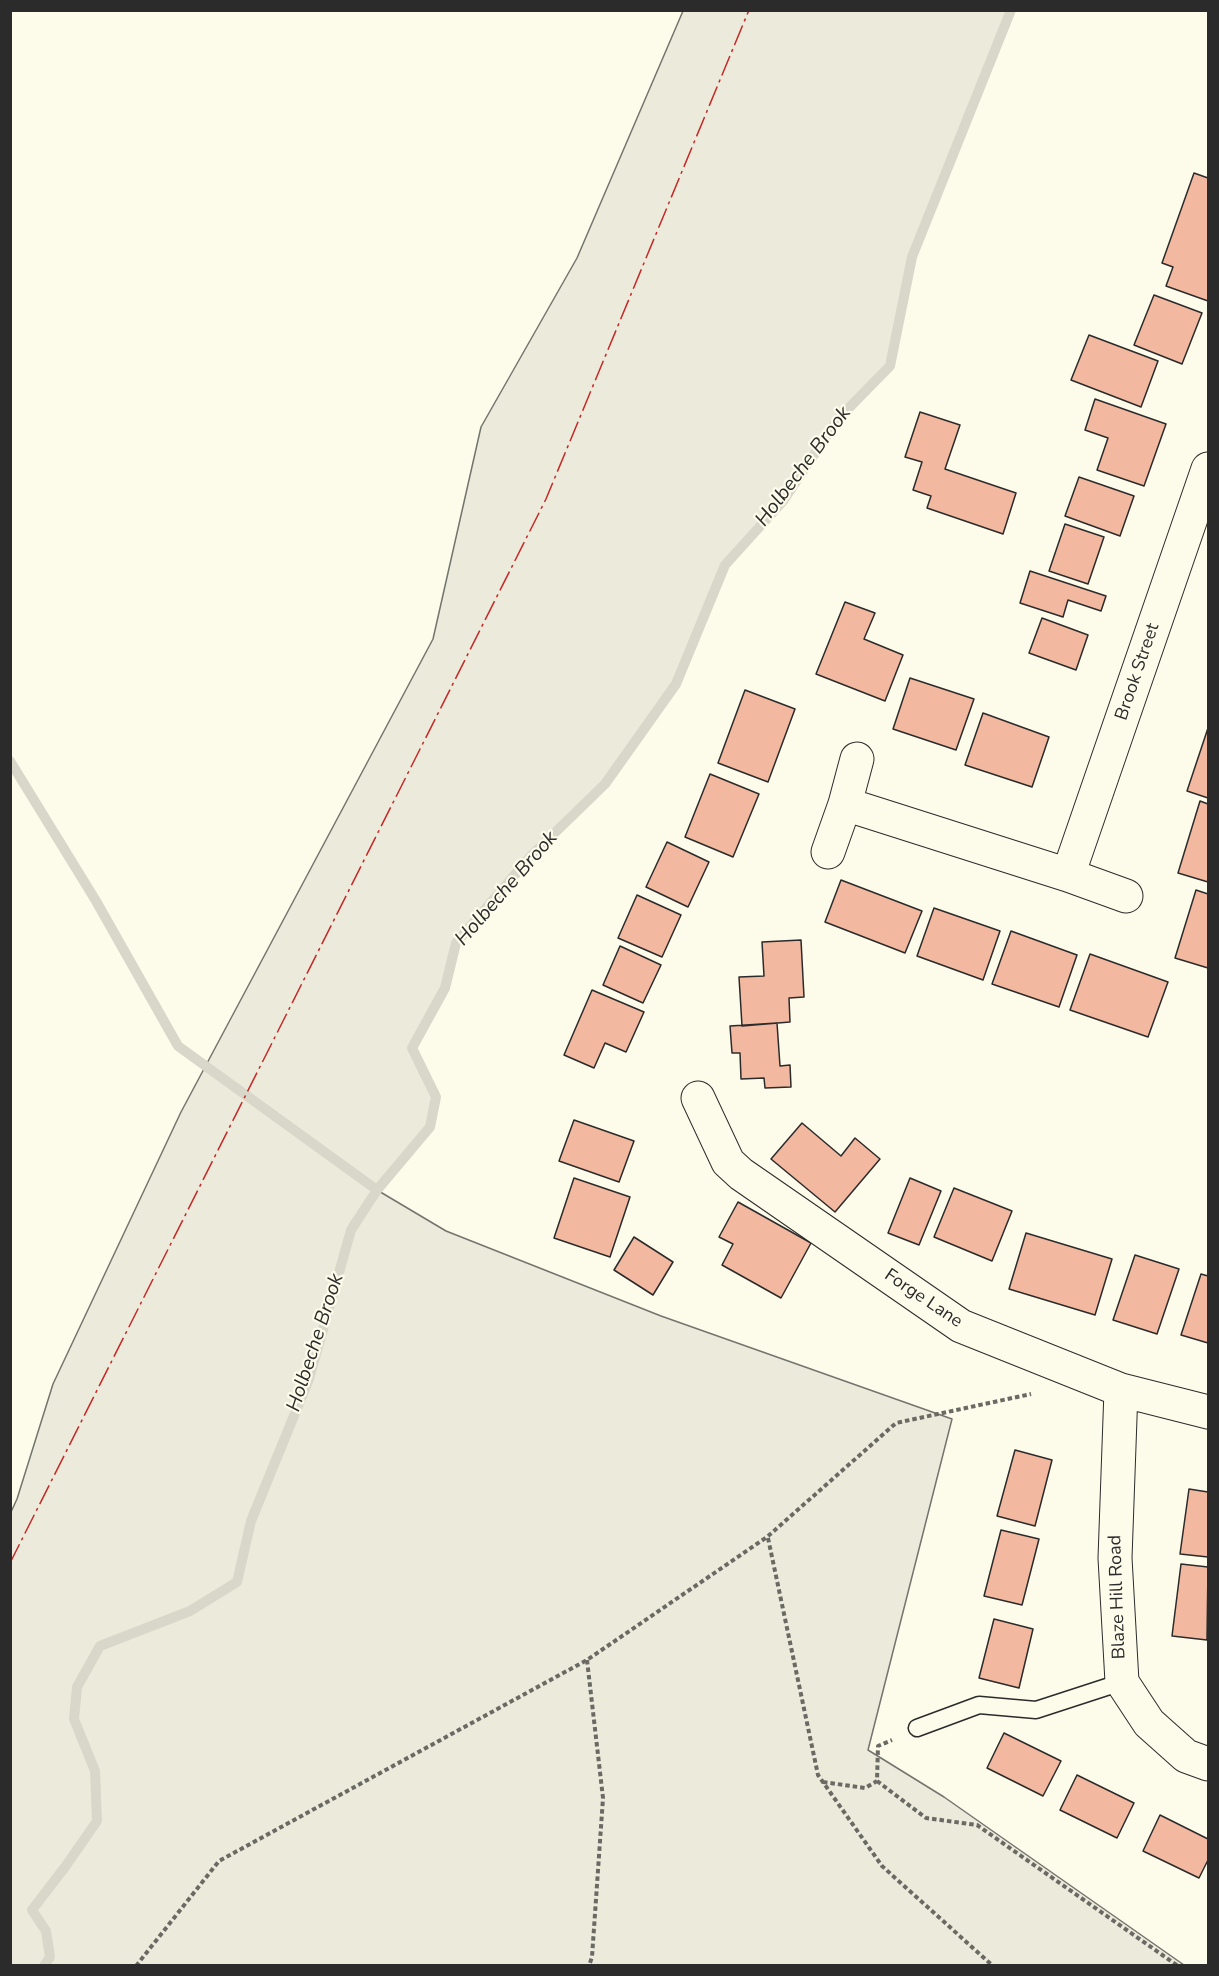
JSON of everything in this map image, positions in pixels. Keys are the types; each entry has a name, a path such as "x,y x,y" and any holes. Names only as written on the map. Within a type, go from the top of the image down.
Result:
{"street":[{"name":"Brook Street","path":"1068,875 1209,469"},
{"path":"828,852 845,804 857,759"},
{"path":"845,804 1068,875 1126,896"},
{"name":"Forge Lane","path":"698,1098 728,1162 741,1174 960,1326 1121,1390 1209,1412"},
{"name":"Blaze Hill Road","path":"1121,1390 1115,1558 1122,1682 1149,1723 1186,1756 1209,1764"}],"lane":[{"path":"917,1728 979,1705 1036,1710 1122,1682"}],"path":[{"path":"135,1965 219,1861 587,1660 768,1537 896,1423 1040,1392"},
{"path":"768,1537 818,1775 882,1866 993,1965"},
{"path":"587,1660 603,1798 592,1957 589,1965"},
{"path":"877,1781 879,1746 917,1728"},
{"path":"823,1782 865,1788 877,1781"},
{"path":"877,1781 926,1818 977,1825 1178,1965"}],"shaded area":[{"path":"683,11 1011,11 912,257 890,366 838,419 783,501 725,565 676,684 605,784 532,855 456,943 445,988 412,1048 436,1097 430,1127 377,1190 446,1231 661,1316 952,1419 868,1750 944,1797 1184,1965 11,1965 11,1512 53,1384 181,1112 433,639 481,427 577,258"}],"building":[{"path":"1194,173 1208,178 1208,301 1166,286 1173,267 1162,263"},
{"path":"1154,295 1202,313 1182,364 1134,345"},
{"path":"1089,335 1158,361 1141,407 1071,380"},
{"path":"1095,399 1166,424 1144,486 1097,470 1108,438 1085,430"},
{"path":"920,412 960,425 945,469 1016,493 1003,534 927,508 931,496 913,490 922,462 905,457"},
{"path":"1079,477 1134,496 1120,536 1065,516"},
{"path":"1065,524 1104,537 1088,584 1049,571"},
{"path":"1030,571 1106,596 1101,611 1068,600 1063,617 1020,603"},
{"path":"845,602 875,613 864,639 903,655 885,701 816,674"},
{"path":"1042,618 1088,635 1076,670 1029,653"},
{"path":"910,678 974,699 956,750 893,729"},
{"path":"745,690 795,709 768,782 718,763"},
{"path":"983,713 1049,737 1032,787 965,765"},
{"path":"1208,728 1208,798 1187,791"},
{"path":"710,774 759,794 733,857 685,837"},
{"path":"1200,801 1208,804 1208,882 1178,873"},
{"path":"667,842 709,862 688,907 646,887"},
{"path":"841,880 922,911 905,953 825,922"},
{"path":"1196,890 1208,894 1208,968 1175,958"},
{"path":"637,895 681,915 662,957 618,938"},
{"path":"934,908 1000,931 983,980 917,956"},
{"path":"1011,931 1077,955 1059,1007 992,984"},
{"path":"801,940 804,997 789,998 790,1022 742,1026 739,977 764,976 762,942"},
{"path":"620,946 661,965 643,1003 603,985"},
{"path":"1090,954 1168,982 1148,1037 1070,1010"},
{"path":"592,990 644,1012 626,1052 605,1043 594,1068 564,1055"},
{"path":"777,1023 780,1066 790,1065 791,1087 765,1088 764,1078 741,1079 740,1053 732,1053 730,1026"},
{"path":"574,1120 634,1141 619,1182 559,1161"},
{"path":"802,1123 841,1156 855,1138 880,1159 835,1212 771,1159"},
{"path":"574,1178 630,1197 610,1257 554,1238"},
{"path":"910,1178 941,1191 919,1245 888,1233"},
{"path":"954,1188 1012,1211 992,1261 934,1237"},
{"path":"738,1202 811,1243 781,1298 722,1265 733,1244 719,1237"},
{"path":"1026,1233 1112,1259 1095,1315 1009,1289"},
{"path":"634,1237 673,1262 653,1295 614,1270"},
{"path":"1135,1255 1179,1269 1157,1334 1113,1320"},
{"path":"1201,1274 1208,1276 1208,1343 1181,1335"},
{"path":"1015,1450 1052,1460 1035,1526 997,1516"},
{"path":"1189,1489 1208,1492 1208,1557 1180,1554"},
{"path":"1001,1530 1039,1539 1022,1605 984,1596"},
{"path":"1181,1564 1208,1567 1207,1640 1172,1636"},
{"path":"994,1619 1033,1629 1019,1688 979,1678"},
{"path":"1004,1733 1061,1761 1043,1796 987,1768"},
{"path":"1077,1775 1134,1803 1117,1838 1060,1810"},
{"path":"1160,1815 1208,1839 1208,1860 1199,1878 1143,1851"}],"waterway":[{"name":"Holbeche Brook","path":"44,1966 50,1957 46,1931 32,1910 97,1821 95,1771 74,1719 77,1687 100,1646 190,1611 237,1582 251,1521 309,1379 351,1230 377,1190 430,1127 436,1097 412,1048 445,988 456,943 532,855 605,784 676,684 725,565 783,501 838,419 890,366 912,257 1011,10"},
{"path":"10,761 96,901 178,1046 377,1190"}],"power":[{"path":"10,1563 546,499 749,10"}]}
